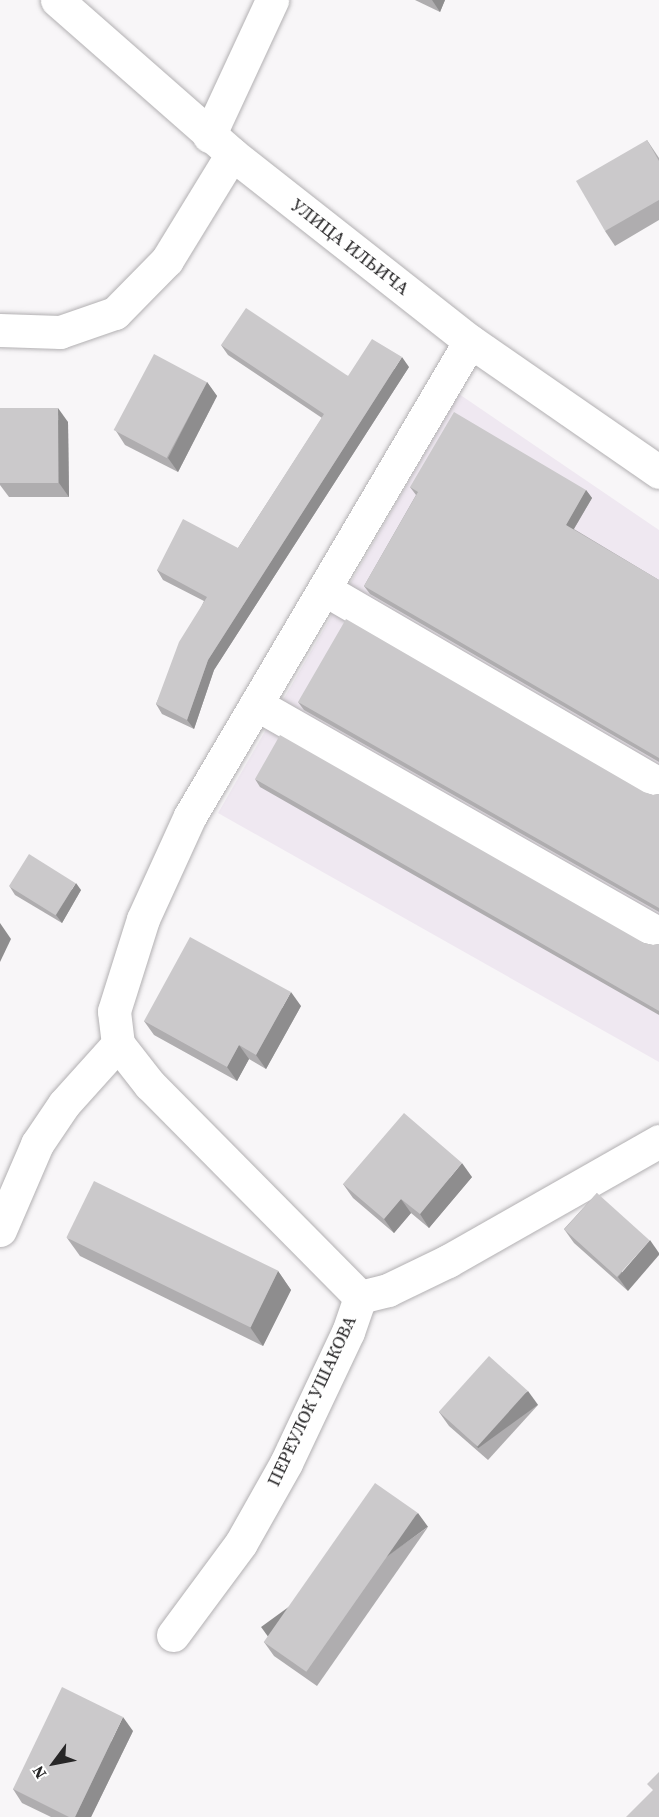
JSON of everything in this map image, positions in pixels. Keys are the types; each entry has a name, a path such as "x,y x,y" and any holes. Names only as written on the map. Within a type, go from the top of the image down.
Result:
{"street":[{"name":"УЛИЦА ИЛЬИЧА","path":"57,0 221,145 470,341 659,472"},
{"path":"0,330 60,332 115,313 167,260 221,145 272,0"},
{"path":"360,1297 150,1085 118,1044 114,1011 143,919 190,816 470,341"},
{"path":"324,589 659,784"},
{"path":"256,704 659,934"},
{"path":"0,1230 37,1144 64,1104 118,1044"},
{"name":"ПЕРЕУЛОК УШАКОВА","path":"173,1635 241,1543 280,1473 348,1332 360,1297 388,1290 448,1261 659,1141"}],"shaded area":[{"path":"459,394 659,530 659,1062 218,813"}],"building":[{"path":"647,140 659,161 659,200 605,231 576,181"},
{"path":"246,308 348,376 372,339 402,357 208,660 187,720 156,704 179,642 207,597 157,570 183,519 238,548 324,414 221,345"},
{"path":"154,354 207,382 167,458 114,430"},
{"path":"0,408 58,408 58,483 0,483"},
{"path":"454,412 586,490 566,525 659,580 659,758 364,586 418,492 410,487"},
{"path":"346,619 644,792 659,794 659,908 298,702"},
{"path":"280,735 644,943 659,944 659,1011 255,779"},
{"path":"29,854 76,883 56,915 9,886"},
{"path":"190,937 291,992 256,1055 239,1045 227,1067 144,1021"},
{"path":"404,1113 462,1163 420,1214 401,1199 384,1219 343,1184"},
{"path":"94,1181 278,1271 251,1327 66,1238"},
{"path":"597,1193 650,1241 617,1277 564,1229"},
{"path":"489,1356 528,1391 477,1447 439,1412"},
{"path":"375,1483 418,1513 306,1672 264,1642"},
{"path":"62,1687 123,1717 75,1817 69,1817 13,1789"},
{"path":"659,1772 659,1817 626,1817 653,1790 647,1784"}]}
